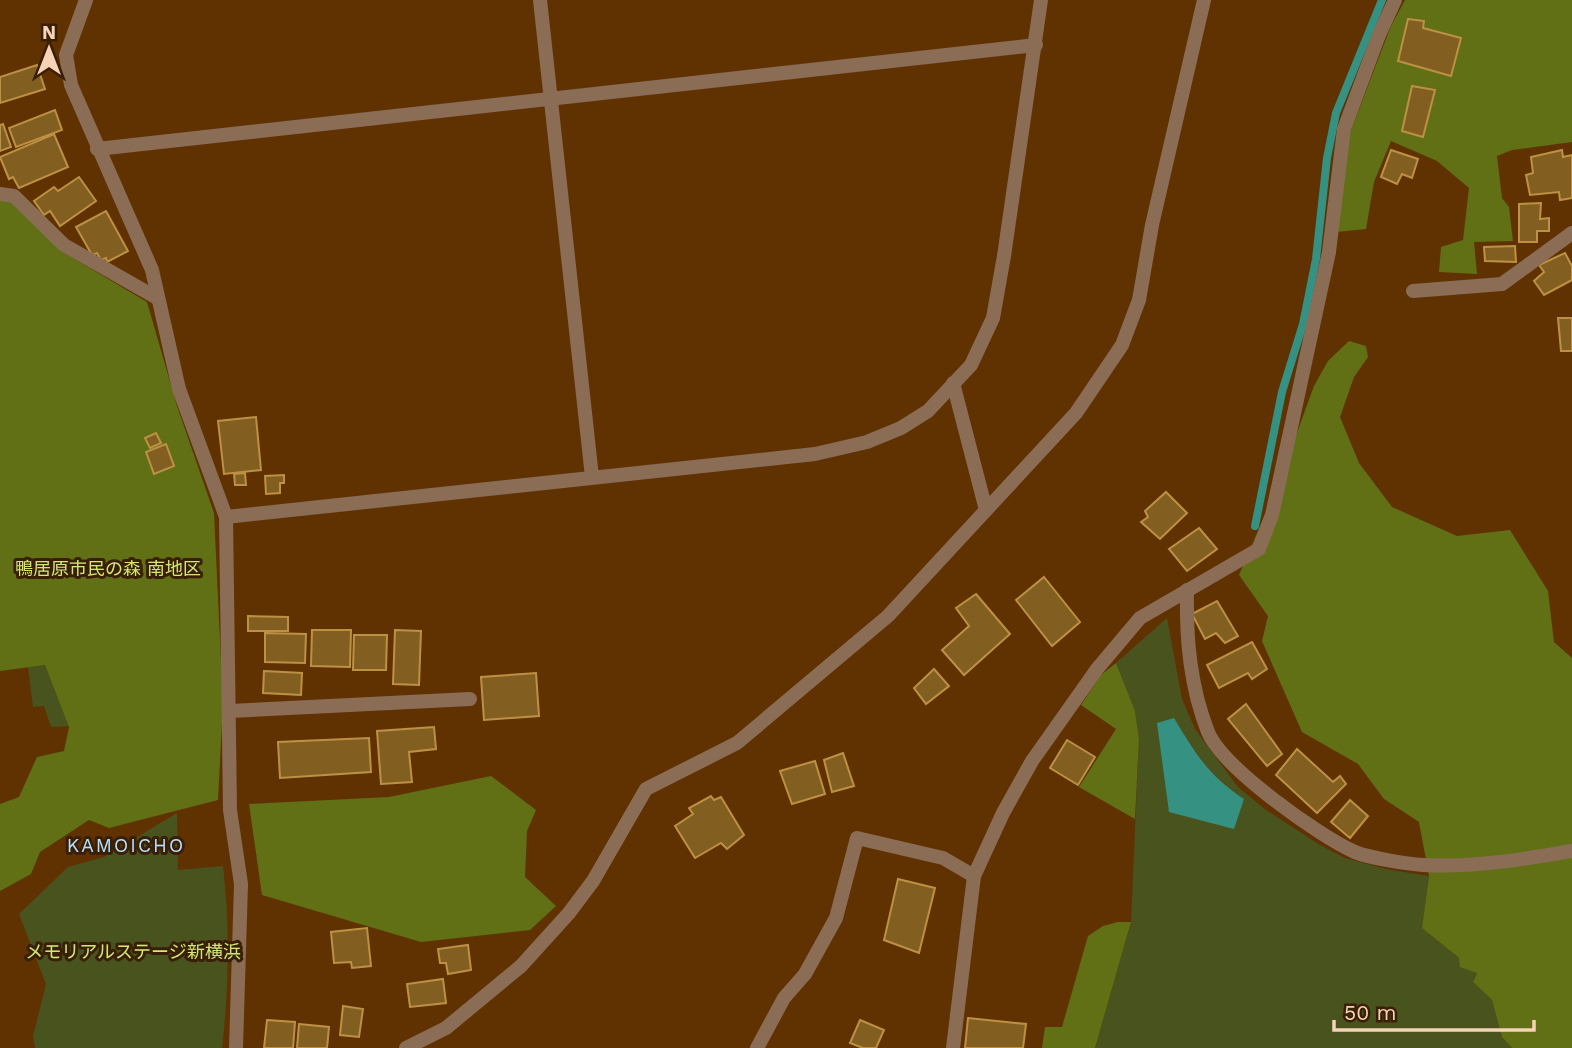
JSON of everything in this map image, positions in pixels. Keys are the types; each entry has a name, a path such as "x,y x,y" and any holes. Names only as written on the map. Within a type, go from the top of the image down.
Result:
{"street":[{"path":"86,0 66,55 71,85 152,270 179,389 226,517 230,810 241,884 236,1048"},
{"path":"540,0 592,477"},
{"path":"226,517 815,454 867,442 901,428 928,411 971,365 993,318 1041,0"},
{"path":"405,1048 446,1028 521,966 569,914 593,881 646,789 737,743 888,616 1076,414 1122,345 1139,300 1152,225 1204,0"},
{"path":"953,1048 974,876 1003,813 1032,761 1097,668 1140,618 1259,549 1272,515 1329,252 1344,129 1395,0"},
{"path":"97,149 1035,45"},
{"path":"0,194 14,195 64,245 157,298"},
{"path":"1413,290 1502,284 1572,233"},
{"path":"953,383 986,510"},
{"path":"1187,590 1188,649 1192,676 1209,734 1236,767 1313,830 1358,853 1423,865 1514,861 1572,851"},
{"path":"229,711 470,699"},
{"path":"757,1048 784,998 805,974 836,918 857,838 943,858 974,876"}],"green space":[{"path":"1405,0 1572,0 1572,142 1512,150 1497,156 1502,198 1509,207 1513,241 1474,242 1477,274 1439,272 1441,247 1463,240 1469,188 1437,161 1391,141 1374,182 1366,229 1336,232 1348,138 1391,26"},
{"name":"鴨居原市民の森 南地区","path":"0,200 11,200 61,251 147,302 177,406 214,513 223,704 218,800 109,828 89,820 40,852 31,874 0,891 0,804 19,797 37,757 64,751 69,727 45,665 0,671"},
{"path":"1349,341 1366,346 1368,357 1354,377 1340,417 1359,463 1392,507 1457,536 1510,530 1548,591 1554,642 1572,658 1572,1048 1512,1048 1502,1037 1492,1000 1473,982 1477,973 1460,967 1459,958 1422,928 1429,876 1419,822 1384,799 1358,764 1302,732 1262,641 1268,616 1239,575 1279,482 1314,386 1328,361"},
{"path":"1167,618 1182,699 1195,729 1238,787 1266,810 1345,858 1386,869 1429,876 1422,928 1477,973 1473,982 1492,1000 1502,1037 1512,1048 1095,1048 1131,922 1139,739 1135,711 1116,663","holes":["1174,718 1212,772 1244,799 1169,812"]},
{"path":"1116,663 1135,711 1139,739 1135,819 1079,787 1116,729 1081,705 1101,675"},
{"path":"45,665 69,726 51,727 44,706 33,707 28,667"},
{"path":"491,776 536,810 527,831 525,877 556,906 530,930 421,942 262,895 249,804 389,797"},
{"name":"メモリアルステージ新横浜","path":"177,813 178,870 223,866 228,957 222,1048 35,1048 33,1036 46,984 19,914 68,867 104,857"},
{"path":"1131,922 1095,1048 1042,1048 1045,1027 1062,1027 1088,936 1103,926"}],"water":[{"path":"1174,718 1204,763 1244,799 1234,829 1169,812 1157,723"}],"building":[{"path":"1408,19 1424,21 1423,28 1461,38 1451,76 1398,61"},
{"path":"37,65 45,89 0,103 0,77"},
{"path":"1412,86 1435,90 1423,137 1402,131"},
{"path":"55,110 62,130 16,147 9,128"},
{"path":"3,124 11,147 0,151 0,125"},
{"path":"54,134 68,167 19,188 13,177 9,179 0,157"},
{"path":"1391,150 1418,159 1412,178 1402,174 1397,184 1381,177"},
{"path":"1562,150 1563,157 1572,155 1572,198 1560,200 1559,192 1530,195 1526,175 1533,173 1531,157"},
{"path":"79,177 96,201 60,226 50,211 44,215 34,201 54,187 58,191"},
{"path":"1541,203 1540,219 1549,218 1549,231 1537,231 1537,242 1519,242 1519,204"},
{"path":"106,211 128,251 107,262 106,258 101,260 97,253 92,255 76,227"},
{"path":"1515,246 1516,262 1485,261 1484,247"},
{"path":"1565,253 1572,266 1572,280 1544,295 1534,281 1544,272 1539,265"},
{"path":"1558,318 1572,318 1572,351 1561,351"},
{"path":"256,417 261,470 224,474 218,421"},
{"path":"156,433 161,443 150,448 145,438"},
{"path":"166,444 174,466 154,474 146,452"},
{"path":"245,473 246,485 235,485 234,474"},
{"path":"284,475 284,483 280,483 280,493 266,494 265,476"},
{"path":"1166,492 1187,513 1160,539 1141,522 1148,517 1145,511"},
{"path":"1199,528 1217,549 1187,571 1169,549"},
{"path":"1044,577 1080,622 1052,646 1016,600"},
{"path":"976,594 1010,634 964,675 942,650 969,626 956,608"},
{"path":"1217,601 1238,636 1225,643 1216,633 1205,639 1192,614"},
{"path":"248,616 288,617 288,631 248,631"},
{"path":"312,630 351,630 350,667 311,666"},
{"path":"395,630 421,631 419,685 393,684"},
{"path":"265,633 306,634 305,663 265,662"},
{"path":"354,635 387,635 386,670 353,670"},
{"path":"1252,642 1267,669 1252,679 1248,673 1219,688 1207,665"},
{"path":"934,669 949,686 926,704 914,688"},
{"path":"264,671 302,673 301,695 263,693"},
{"path":"536,673 539,716 484,720 481,677"},
{"path":"1246,704 1282,754 1267,766 1228,719"},
{"path":"434,727 436,749 409,752 412,782 381,784 377,731"},
{"path":"369,738 371,772 280,778 278,742"},
{"path":"1067,740 1095,757 1078,785 1050,768"},
{"path":"1297,749 1333,782 1340,776 1346,784 1317,813 1276,775"},
{"path":"843,753 854,786 832,792 824,760"},
{"path":"815,761 825,794 792,804 780,771"},
{"path":"711,796 714,800 721,797 744,835 727,849 721,843 695,858 675,826 693,814 689,808"},
{"path":"1350,800 1368,816 1350,838 1331,822"},
{"path":"898,879 935,888 919,953 884,940"},
{"path":"367,928 371,966 352,968 351,962 334,963 331,932"},
{"path":"468,945 471,970 448,974 446,963 440,963 438,949"},
{"path":"443,979 446,1003 410,1007 407,984"},
{"path":"343,1006 363,1009 359,1037 340,1035"},
{"path":"968,1018 1026,1024 1023,1048 965,1048"},
{"path":"267,1020 295,1022 293,1048 264,1048"},
{"path":"860,1020 884,1030 876,1048 863,1048 850,1043"},
{"path":"299,1024 329,1027 327,1048 297,1048"}],"waterway":[{"path":"1255,526 1282,392 1303,324 1316,259 1327,158 1336,113 1382,0"}],"district":[{"name":"KAMOICHO","path":"126,845"}]}
